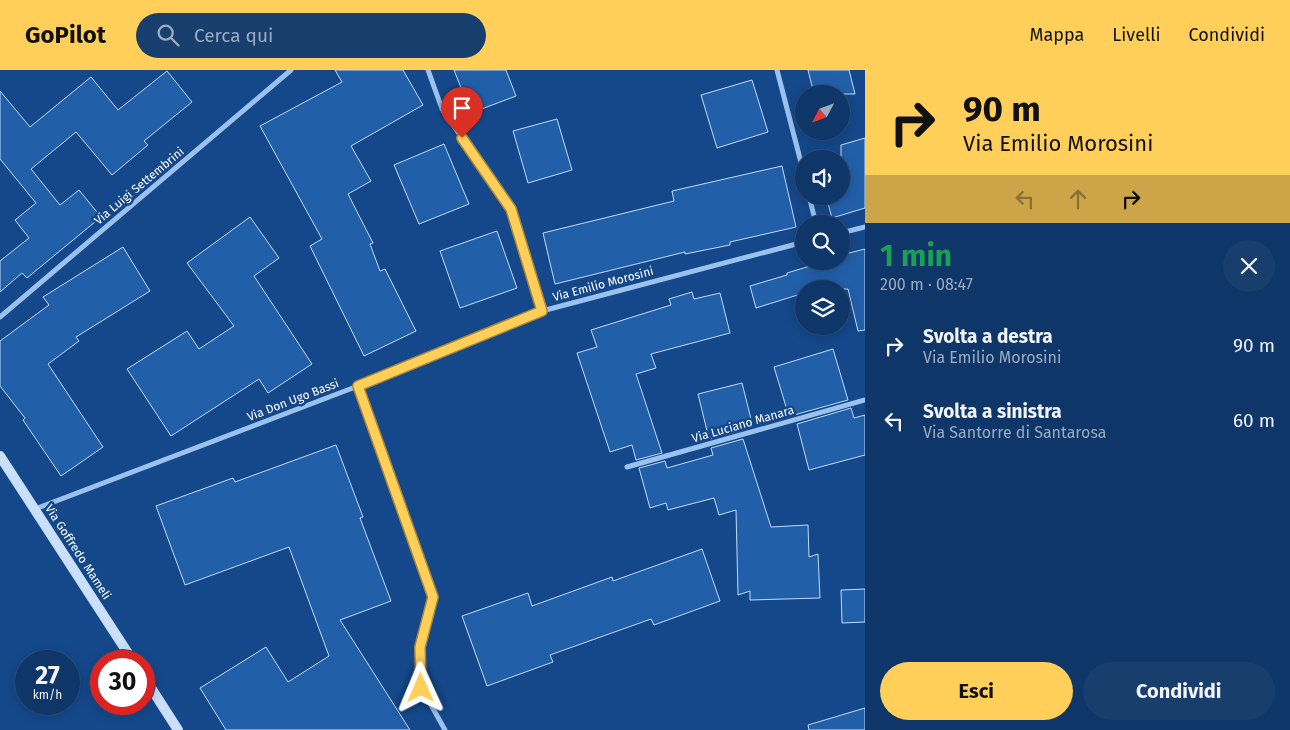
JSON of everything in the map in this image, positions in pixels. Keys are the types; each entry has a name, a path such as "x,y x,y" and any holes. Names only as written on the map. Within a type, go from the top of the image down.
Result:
{"street":[{"name":"Via Luigi Settembrini","path":"0,317 291,70"},
{"path":"428,70 442,109 511,209 542,311"},
{"path":"777,70 798,150"},
{"path":"850,231 865,227"},
{"name":"Via Emilio Morosini","path":"358,386 542,311 795,244"},
{"name":"Via Don Ugo Bassi","path":"35,509 358,386 433,597 420,647 421,688 444,730"},
{"name":"Via Luciano Manara","path":"627,468 865,400"},
{"name":"Via Goffredo Mameli","path":"0,456 126,650"},
{"path":"155,695 178,730"}],"building":[{"path":"335,70 403,70 423,105 351,146 371,181 348,194 373,243 370,244 380,271 385,269 416,331 364,356 310,246 322,239 260,126 342,82"},
{"path":"454,70 506,70 516,96 471,113"},
{"path":"808,70 849,70 855,94 850,94 850,85 812,85"},
{"path":"167,71 192,102 144,141 148,145 112,175 76,132 31,169 60,205 79,190 101,217 27,278 22,273 0,292 0,261 29,238 15,220 36,203 0,159 0,91 30,127 91,77 118,110"},
{"path":"752,80 768,132 717,148 701,95"},
{"path":"557,119 572,170 528,183 513,131"},
{"path":"865,138 865,208 842,215 831,215 828,205 850,205 850,150 841,150 841,145"},
{"path":"444,144 469,204 419,224 394,165"},
{"path":"782,166 795,227 730,242 730,245 685,254 685,252 555,284 543,233 674,201 672,191"},
{"path":"250,217 279,258 254,276 312,364 268,393 259,379 171,436 127,369 187,331 199,349 234,326 187,263"},
{"path":"497,231 517,288 460,308 440,251"},
{"path":"123,247 150,291 76,337 79,341 48,364 103,447 61,476 23,420 25,418 0,386 0,341 49,305 43,297"},
{"path":"865,249 865,330 858,331 850,297 850,280 795,280 795,296 756,308 750,286 787,275 787,273 797,270 850,270 850,253"},
{"path":"692,292 694,299 720,293 730,333 651,354 656,368 636,374 662,453 636,460 632,445 610,452 577,353 597,347 591,330 671,305 669,299"},
{"path":"833,349 848,400 794,415 792,409 787,410 774,367"},
{"path":"742,383 751,419 737,423 740,431 709,439 698,394"},
{"path":"851,408 854,418 865,415 865,455 809,470 797,424"},
{"path":"743,439 771,527 808,525 809,557 818,554 820,598 750,600 750,591 738,595 736,510 719,515 714,498 668,510 666,503 650,508 639,468 665,461 667,468 713,455 711,448"},
{"path":"336,445 363,517 360,518 391,601 340,620 410,730 226,730 200,688 266,647 288,682 329,656 289,547 185,585 156,506 233,478 235,482"},
{"path":"702,549 720,601 654,625 651,619 550,655 553,662 487,686 462,616 528,593 532,606 612,577 613,581"},
{"path":"865,589 865,622 842,623 841,590"},
{"path":"865,708 865,730 809,730 808,725"}],"route":[{"path":"421,688 420,647 433,597 358,386 542,311 511,209 462,138"}]}
